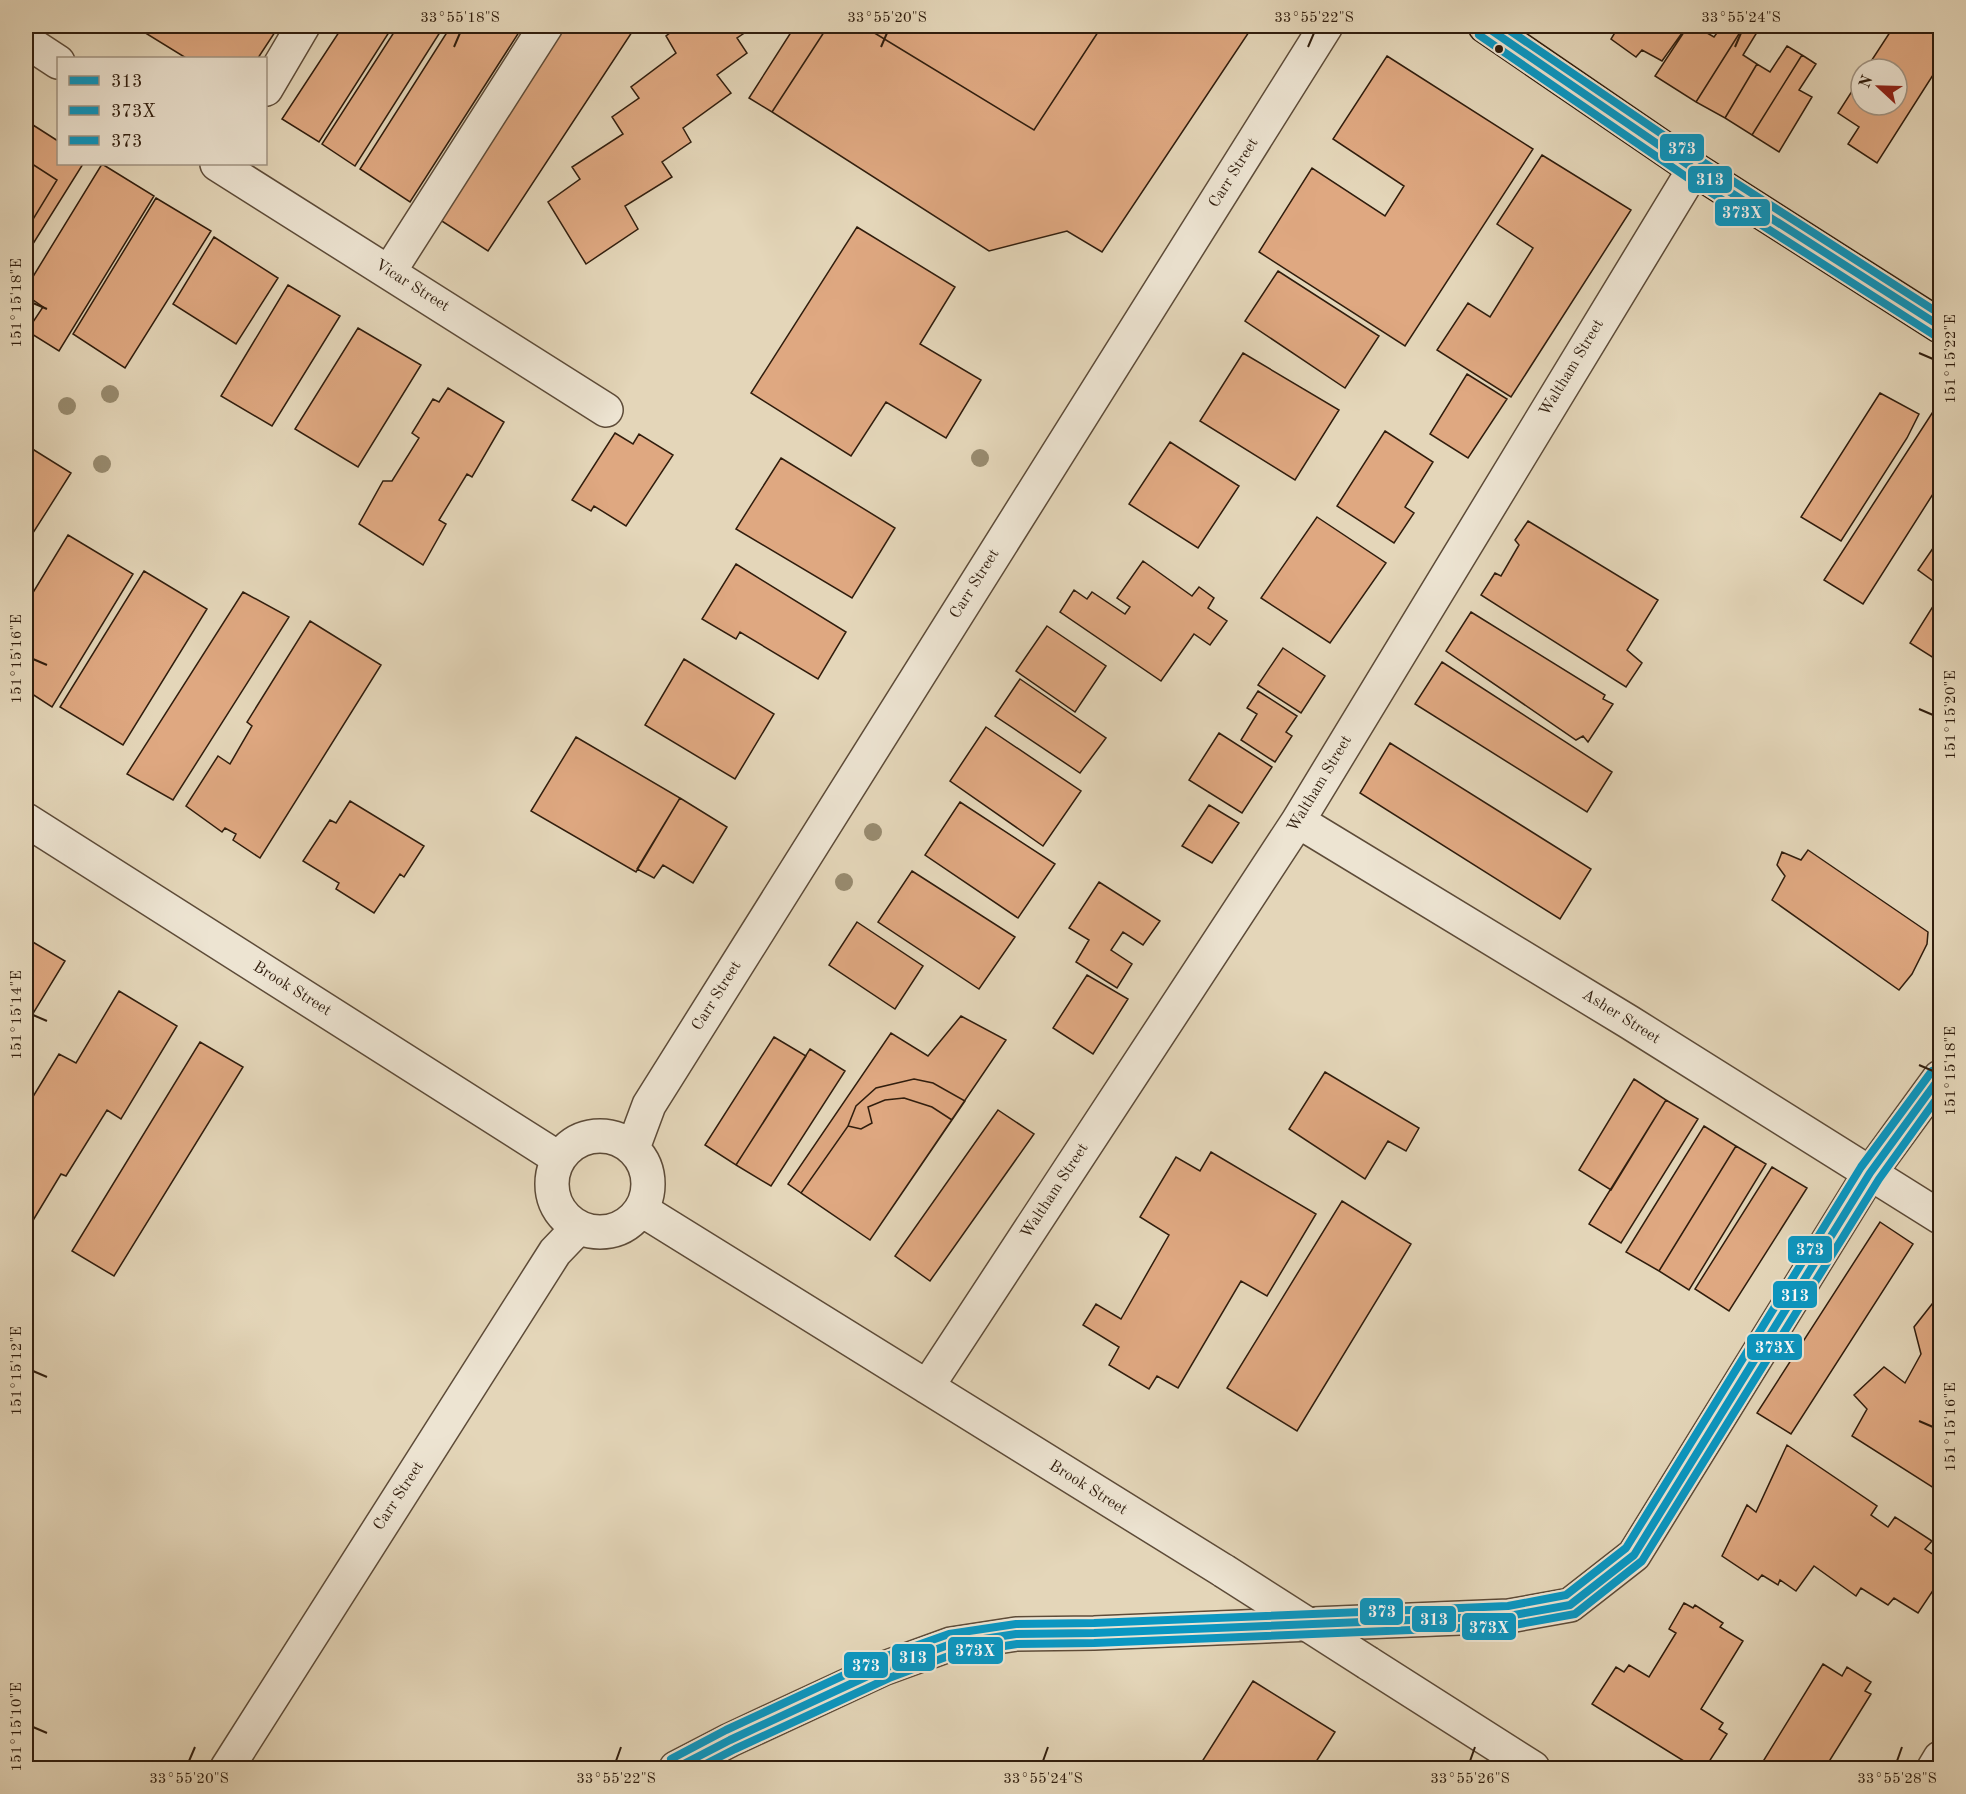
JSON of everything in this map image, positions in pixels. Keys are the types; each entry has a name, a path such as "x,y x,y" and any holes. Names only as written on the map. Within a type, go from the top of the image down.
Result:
{"main road":[{"path":"1485,26 1694,169 1941,326"}],"street":[{"path":"267,87 303,26"},
{"path":"389,272 546,26"},
{"name":"Carr Street","path":"633,1148 655,1095 1326,26"},
{"path":"26,40 57,61"},
{"name":"Vicar Street","path":"221,165 606,410"},
{"name":"Waltham Street","path":"927,1387 1298,821 1694,169"},
{"name":"Brook Street","path":"26,819 558,1158"},
{"name":"Asher Street","path":"1298,821 1629,1022 1941,1217"},
{"path":"676,1768 730,1740 885,1668 951,1644 1016,1634 1094,1633 1509,1616 1570,1605 1634,1555 1870,1173 1941,1077"},
{"path":"590,1136 608,1136 624,1141 633,1148 646,1169 648,1186 642,1210 631,1222 610,1233 593,1233 578,1228 564,1218 555,1204 551,1188 553,1171 558,1158 570,1146 590,1136"},
{"name":"Brook Street","path":"642,1210 1224,1571 1533,1768"},
{"name":"Carr Street","path":"227,1768 555,1252 578,1228"},
{"path":"1934,1768 1941,1758"}],"building":[{"path":"134,26 279,26 259,57 184,57"},
{"path":"343,26 393,26 319,142 282,119"},
{"path":"398,26 444,26 355,166 322,144"},
{"path":"451,26 523,26 410,202 360,169"},
{"path":"558,26 636,26 488,251 434,216"},
{"path":"679,26 755,26 737,38 747,53 717,75 731,93 683,128 691,142 662,162 672,177 625,206 638,229 586,264 548,202 580,179 572,167 623,134 612,117 639,98 631,87 676,53 666,36"},
{"path":"795,26 828,26 772,112 749,98"},
{"path":"828,26 863,26 1034,130 1102,26 1253,26 1102,252 1067,231 989,251 772,112"},
{"path":"863,26 1102,26 1034,130"},
{"path":"1619,26 1687,26 1662,61 1642,50 1636,57 1611,39"},
{"path":"1688,26 1695,26 1714,37 1722,26 1744,26 1696,102 1655,76"},
{"path":"1744,26 1754,26 1759,29 1743,55 1757,64 1725,118 1696,102"},
{"path":"1894,26 1940,26 1940,64 1909,113 1909,57 1874,57"},
{"path":"1787,46 1802,55 1752,135 1725,118 1757,64 1770,72"},
{"path":"1802,55 1816,64 1799,90 1812,97 1779,152 1752,135"},
{"path":"1387,56 1533,149 1405,346 1259,252 1312,168 1385,216 1404,186 1333,139"},
{"path":"1849,96 1849,117 1906,117 1877,163 1848,144 1859,127 1838,113"},
{"path":"33,125 57,140 57,165 82,165 26,255 26,137"},
{"path":"1542,155 1631,210 1511,397 1437,350 1468,303 1490,317 1533,248 1497,224"},
{"path":"26,160 57,180 32,221 26,217"},
{"path":"101,165 154,196 59,351 27,331 43,307 26,295 26,288"},
{"path":"156,198 211,231 125,368 73,334"},
{"path":"857,227 955,287 920,344 981,380 946,438 886,402 851,456 751,393"},
{"path":"214,237 278,278 236,344 173,304"},
{"path":"1278,271 1379,336 1345,388 1245,321"},
{"path":"288,285 340,316 272,426 221,396"},
{"path":"358,328 421,365 358,467 295,429"},
{"path":"1243,353 1339,410 1295,480 1200,421"},
{"path":"1467,374 1507,399 1468,458 1430,434"},
{"path":"448,388 504,422 472,477 467,474 439,520 446,524 423,565 359,524 383,481 392,481 419,438 412,433 433,399 439,402"},
{"path":"1880,393 1919,414 1907,438 1841,541 1801,517"},
{"path":"1938,404 1940,405 1940,483 1863,604 1824,580"},
{"path":"1385,431 1433,462 1405,507 1414,513 1394,543 1337,506"},
{"path":"615,433 633,444 639,434 673,455 626,526 594,506 591,511 572,500"},
{"path":"1170,442 1239,486 1198,548 1129,504"},
{"path":"26,445 71,473 26,544"},
{"path":"781,458 895,528 852,598 736,529"},
{"path":"1317,517 1386,563 1330,643 1261,598"},
{"path":"1528,521 1658,600 1627,650 1642,663 1626,687 1481,595 1495,573 1501,576 1519,545 1515,540"},
{"path":"68,535 133,574 52,707 26,690 26,604"},
{"path":"1940,538 1940,586 1918,570"},
{"path":"1143,561 1192,596 1199,587 1214,598 1208,608 1227,621 1210,645 1194,634 1161,681 1060,612 1074,590 1087,599 1092,592 1125,614 1130,607 1117,598"},
{"path":"736,564 846,632 818,679 740,632 736,639 702,619"},
{"path":"144,571 207,609 123,745 60,707"},
{"path":"243,592 289,617 173,800 127,774"},
{"path":"1940,595 1940,662 1910,643"},
{"path":"1471,612 1605,695 1603,699 1613,704 1588,742 1583,736 1576,740 1446,651"},
{"path":"310,621 381,665 260,858 233,840 236,834 225,828 222,832 186,806 218,756 230,764 252,726 247,722"},
{"path":"1047,626 1106,666 1075,712 1016,671"},
{"path":"1283,648 1325,676 1301,713 1258,685"},
{"path":"684,659 774,714 735,779 645,725"},
{"path":"1442,662 1612,772 1587,812 1415,704"},
{"path":"1020,679 1106,738 1080,773 995,716"},
{"path":"1258,691 1297,716 1286,732 1292,736 1275,762 1241,740 1257,714 1247,708"},
{"path":"986,727 1081,791 1043,846 950,781"},
{"path":"1219,733 1272,767 1242,813 1189,780"},
{"path":"576,737 680,798 636,872 531,811"},
{"path":"1390,743 1591,869 1560,919 1360,793"},
{"path":"680,798 727,827 693,883 663,865 654,878 637,869"},
{"path":"350,801 424,846 404,877 400,874 374,913 336,889 339,883 303,861 330,820 336,823"},
{"path":"960,802 1055,864 1018,918 925,855"},
{"path":"1209,805 1239,823 1212,863 1182,846"},
{"path":"1808,850 1928,932 1927,944 1912,974 1899,990 1772,900 1785,876 1777,865 1782,852 1801,860"},
{"path":"912,871 1015,937 979,989 878,922"},
{"path":"1099,882 1160,921 1143,945 1123,932 1111,950 1132,964 1117,988 1076,962 1089,940 1069,928"},
{"path":"857,922 923,966 895,1009 829,965"},
{"path":"26,938 65,961 26,1025"},
{"path":"1087,975 1128,999 1093,1054 1053,1028"},
{"path":"119,991 177,1026 121,1119 107,1110 66,1176 61,1174 26,1232 26,1108 59,1054 76,1063"},
{"path":"961,1016 1006,1040 870,1240 788,1184 891,1033 928,1056"},
{"path":"774,1037 806,1056 736,1165 705,1145"},
{"path":"200,1042 243,1067 114,1276 72,1251"},
{"path":"810,1049 845,1071 771,1186 736,1165"},
{"path":"1325,1072 1419,1128 1406,1151 1388,1141 1365,1179 1289,1129"},
{"path":"914,1079 933,1083 965,1101 952,1120 932,1107 904,1098 885,1100 868,1107 872,1123 861,1129 848,1126 856,1106 876,1088"},
{"path":"1634,1079 1666,1100 1611,1190 1579,1170"},
{"path":"904,1098 932,1107 952,1120 870,1240 801,1193 848,1126 861,1129 872,1123 868,1107 885,1100"},
{"path":"1666,1100 1698,1119 1621,1243 1589,1224"},
{"path":"998,1110 1034,1134 930,1281 895,1256"},
{"path":"1704,1126 1736,1146 1659,1271 1626,1252"},
{"path":"1736,1146 1766,1164 1689,1290 1659,1271"},
{"path":"1211,1152 1316,1214 1267,1296 1241,1281 1178,1388 1157,1376 1149,1389 1109,1365 1119,1347 1083,1325 1096,1304 1121,1319 1169,1235 1140,1217 1176,1157 1200,1171"},
{"path":"1772,1167 1807,1188 1729,1311 1695,1289"},
{"path":"1342,1201 1411,1244 1297,1431 1227,1388"},
{"path":"1880,1222 1913,1244 1791,1434 1757,1413"},
{"path":"1940,1294 1940,1492 1852,1436 1867,1409 1854,1395 1884,1367 1905,1383 1921,1354 1914,1327"},
{"path":"1787,1445 1877,1506 1871,1515 1888,1527 1895,1517 1932,1541 1925,1549 1940,1559 1940,1580 1918,1613 1894,1598 1888,1605 1861,1588 1856,1596 1814,1566 1796,1591 1780,1580 1778,1585 1762,1575 1758,1580 1722,1556 1747,1505 1756,1512"},
{"path":"1684,1603 1693,1608 1695,1605 1723,1623 1720,1627 1743,1641 1701,1709 1723,1723 1719,1729 1727,1734 1705,1768 1695,1768 1592,1704 1616,1667 1624,1672 1629,1665 1649,1677 1676,1633 1669,1629"},
{"path":"1823,1664 1842,1676 1847,1667 1871,1682 1865,1691 1871,1694 1825,1768 1759,1768"},
{"path":"1253,1681 1335,1732 1312,1768 1198,1768"}],"transit line":[{"name":"313","path":"1485,26 1694,169 1940,326"},
{"name":"373","path":"1503,26 1700,160 1940,314"},
{"name":"373X","path":"1479,35 1688,178 1934,335"},
{"name":"373","path":"671,1759 726,1730 881,1658 949,1634 1016,1624 1094,1623 1508,1606 1566,1595 1626,1548 1861,1167 1932,1071"},
{"name":"313","path":"676,1768 730,1740 885,1668 951,1644 1016,1634 1094,1633 1509,1616 1570,1605 1634,1555 1870,1173 1940,1077"},
{"name":"373X","path":"698,1768 889,1678 954,1654 1017,1644 1094,1643 1509,1626 1575,1614 1642,1561 1879,1179 1940,1094"}]}
